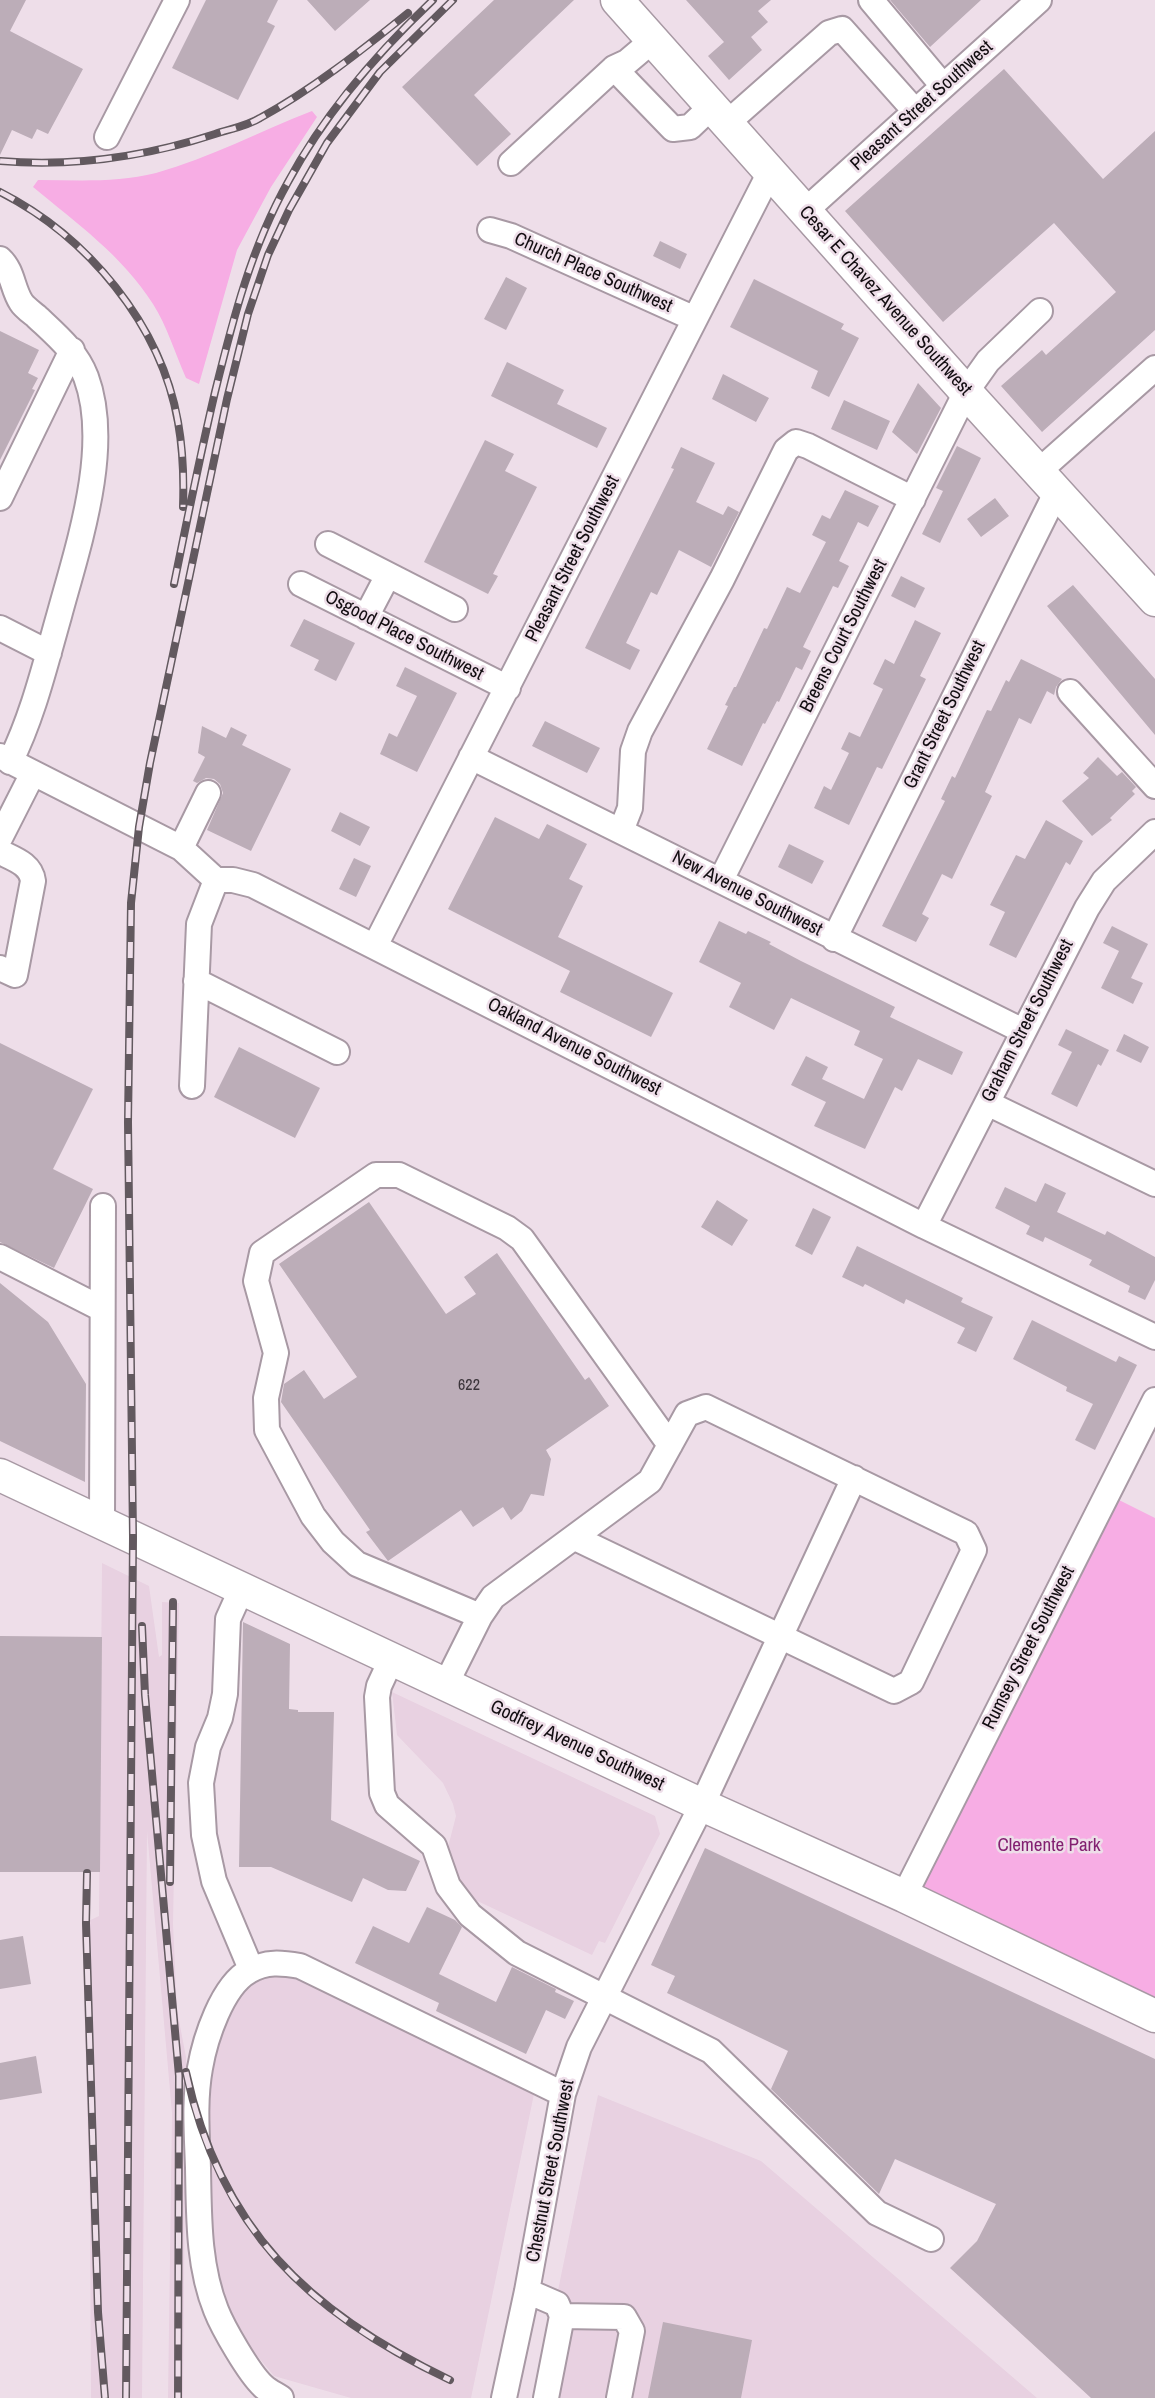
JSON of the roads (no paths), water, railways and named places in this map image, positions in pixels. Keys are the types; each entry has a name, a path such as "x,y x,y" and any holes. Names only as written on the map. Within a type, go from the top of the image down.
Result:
{"main road":[{"name":"Cesar E Chavez Avenue Southwest","path":"617,0 1155,600"},
{"name":"Godfrey Avenue Southwest","path":"0,1475 702,1805 904,1896 1155,2016"}],"street":[{"path":"107,136 177,0"},
{"path":"871,0 943,86"},
{"name":"Pleasant Street Southwest","path":"805,211 1039,0"},
{"path":"614,68 673,129 690,127 719,116 829,33 842,29 915,111"},
{"path":"511,163 614,68 626,62 653,40"},
{"name":"Pleasant Street Southwest","path":"375,946 770,172"},
{"name":"Church Place Southwest","path":"490,230 511,236 695,319"},
{"path":"0,259 11,273 21,302 72,350 86,376 94,408 95,444 82,523 49,653 23,735 5,759 181,848 216,880 199,924 192,1086"},
{"name":"Breens Court Southwest","path":"721,880 966,392 988,361 1040,311"},
{"path":"0,498 72,350"},
{"name":"Grant Street Southwest","path":"834,939 1048,481 1155,368"},
{"path":"621,831 630,808 633,751 640,731 722,579 786,450 796,442 808,446 913,499"},
{"path":"328,544 455,609"},
{"path":"366,617 388,575"},
{"name":"Osgood Place Southwest","path":"300,584 508,688"},
{"path":"0,628 49,653"},
{"path":"1070,692 1155,786"},
{"name":"New Avenue Southwest","path":"471,757 1023,1031"},
{"path":"0,838 33,773"},
{"path":"181,848 208,793"},
{"name":"Graham Street Southwest","path":"925,1226 1087,908 1104,881 1155,832"},
{"path":"0,852 28,867 33,881 15,975 0,968"},
{"name":"Oakland Avenue Southwest","path":"216,880 233,880 253,885 925,1226 1155,1337"},
{"path":"196,981 337,1052"},
{"path":"987,1102 1155,1184"},
{"path":"480,1615 357,1564 333,1542 313,1516 267,1430 266,1398 276,1353 256,1281 262,1252 376,1175 399,1175 522,1238 670,1445"},
{"path":"102,1523 103,1206"},
{"path":"0,1257 102,1308"},
{"name":"Rumsey Street Southwest","path":"904,1896 1155,1400"},
{"path":"446,1684 480,1615 493,1597 650,1481 687,1414 706,1407 966,1533 974,1549 911,1682 894,1691 575,1538"},
{"name":"Chestnut Street Southwest","path":"504,2398 527,2291 563,2094 579,2047 702,1805 854,1478"},
{"path":"242,1588 228,1619 225,1694 220,1718 208,1747 201,1783 204,1835 214,1881 251,1969"},
{"path":"392,1658 379,1686 377,1698 382,1793 387,1805 435,1846 448,1886 470,1915 517,1953 711,2051 877,2214 931,2239"},
{"path":"281,2398 263,2386 216,2310 201,2252 197,2123 200,2067 215,2019 228,1990 251,1969 261,1965 278,1962 300,1965 563,2094"},
{"path":"527,2291 557,2304 562,2316 546,2398"},
{"path":"562,2316 624,2317 632,2331 619,2398"}],"railway":[{"path":"174,584 199,464 236,311 253,258 275,207 335,108 372,63 433,0"},
{"path":"126,2398 133,1537 128,1122 131,903 139,827 150,763 227,399 248,314 268,255 289,210 327,143 380,72 453,0"},
{"path":"0,161 55,163 109,158 162,149 244,125 280,107 318,82 408,13"},
{"path":"0,192 32,210 90,258 137,318 155,351 169,386 178,422 183,464 183,507"},
{"path":"170,1882 173,1602"},
{"path":"142,1626 145,1695 179,2076 178,2398"},
{"path":"87,1873 86,1923 98,2312 105,2398"},
{"path":"186,2072 201,2128 222,2177 247,2221 278,2260 313,2295 354,2326 450,2380"}],"park label":[{"name":"Clemente Park","path":"1049,1846"}]}
